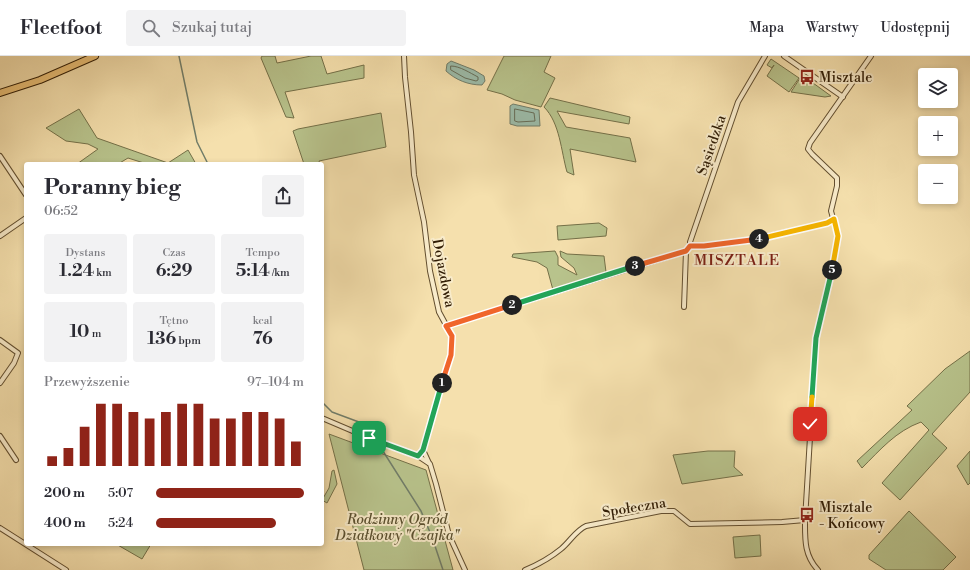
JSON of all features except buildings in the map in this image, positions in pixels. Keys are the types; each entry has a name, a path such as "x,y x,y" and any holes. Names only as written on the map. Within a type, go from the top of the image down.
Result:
{"main road":[{"path":"0,93 40,80 95,56"}],"street":[{"name":"Dojazdowa","path":"404,56 414,175 424,222 430,271 439,312 452,336 451,355 423,450 418,456"},
{"name":"Sąsiedzka","path":"690,246 690,242 738,102 765,56"},
{"path":"784,56 843,97"},
{"path":"818,570 813,565 806,547 805,520 816,338 833,267 838,236 832,211 837,178 808,149 810,143 872,56"},
{"path":"0,156 24,192"},
{"path":"0,236 24,219"},
{"path":"446,326 686,251 690,246 704,246 756,240 827,223 834,219"},
{"path":"684,306 686,251"},
{"path":"0,340 18,354 14,363 0,383"},
{"path":"324,419 369,438 418,456 430,464"},
{"path":"0,436 16,460"},
{"path":"423,450 430,464 449,535 465,570"},
{"name":"Społeczna","path":"525,570 562,549 578,531 586,526 661,511 674,511 690,524 805,520"},
{"path":"0,528 24,543"},
{"path":"28,546 66,570"}],"green space":[{"path":"262,56 275,56 277,63 311,56 321,56 327,74 364,65 364,78 285,92 294,118 286,117 261,58"},
{"path":"504,56 551,56 544,72 555,78 541,107 487,90"},
{"path":"771,59 799,78 789,92 767,76 774,65 772,68 767,65"},
{"path":"802,75 831,96 825,97 791,92"},
{"path":"550,98 630,117 629,124 557,111 566,127 630,138 636,162 570,149 574,175 567,172 557,129 554,121 544,107"},
{"path":"79,109 97,138 165,162 141,162 128,158 121,162 80,162 98,149 88,144 66,141 46,128"},
{"path":"381,113 386,147 319,162 303,162 293,131"},
{"path":"188,150 195,162 170,162"},
{"path":"599,223 607,228 606,236 558,240 557,226"},
{"path":"555,251 558,257 558,265 577,275 574,268 561,257 560,251 567,254 604,256 606,272 553,290 547,268 537,262 512,257 513,254"},
{"path":"970,351 970,392 932,434 947,448 900,500 882,483 929,430 921,422 904,430 896,436 862,468 857,461 912,410 907,406 945,369"},
{"name":"Rodzinny Ogród Działkowy \"Czajka\"","path":"329,434 426,470 453,570 364,570"},
{"path":"708,451 735,451 734,467 743,475 682,484 673,455"},
{"path":"970,451 970,483 968,485 957,466"},
{"path":"334,470 337,484 327,503 324,501 324,497 329,488 332,471"},
{"path":"909,511 956,557 943,570 886,570 869,559 869,555"},
{"path":"760,535 761,556 735,558 733,537"},
{"path":"119,546 150,546 142,559"}],"water":[{"path":"451,61 474,70 484,76 485,81 482,85 477,85 467,83 454,77 446,71 447,64"},
{"path":"513,104 539,110 540,126 517,126 510,124 510,106"}],"waterway":[{"path":"179,56 197,142 207,162"},
{"path":"324,404 332,412 375,428 383,438"},
{"path":"381,448 421,511 432,537 443,570"}],"place":[{"name":"Misztale","path":"807,77"},
{"name":"Misztale - Końcowy","path":"807,515"}],"district":[{"name":"MISZTALE","path":"737,260"}],"route":[{"path":"369,438 418,456 423,450 451,355 452,336 446,326 686,251 690,246 704,246 756,240 827,223 834,219 838,236 833,267 816,338 810,424"}]}
